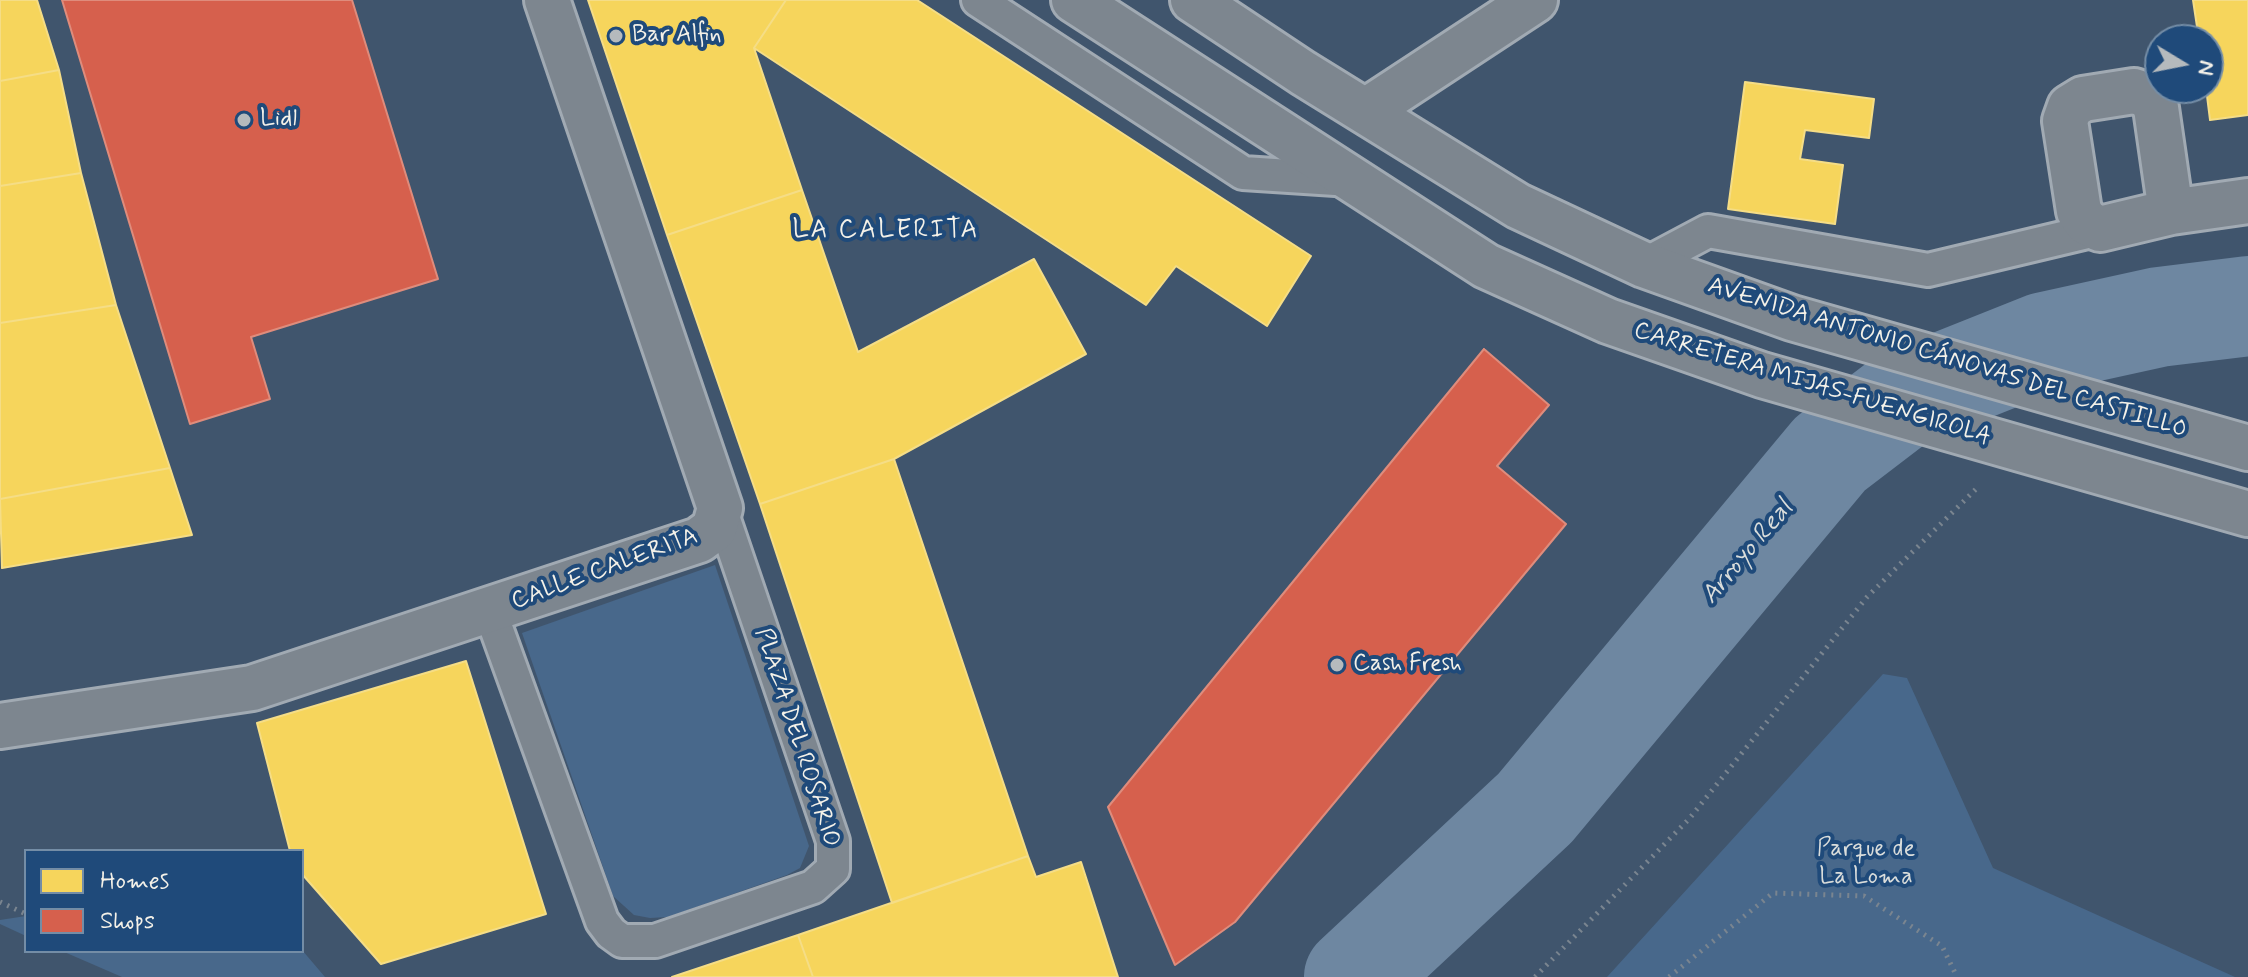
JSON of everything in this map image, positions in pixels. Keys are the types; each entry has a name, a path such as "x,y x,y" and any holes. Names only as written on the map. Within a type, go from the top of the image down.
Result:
{"street":[{"name":"CALLE CALERITA","path":"0,726 252,688 699,540 714,529 720,508 547,0"},
{"name":"CARRETERA MIJAS-FUENGIROLA","path":"1074,0 1486,266 1608,321 1762,375 2248,514"},
{"name":"AVENIDA ANTONIO CÁNOVAS DEL CASTILLO","path":"1193,0 1518,206 1644,265 1792,318 2248,448"},
{"path":"1366,111 1535,0"},
{"path":"2171,212 2156,108 2149,96 2134,91 2083,99 2070,107 2065,121 2079,211 2086,222 2100,229 2171,212 2248,201"}],"lane":[{"path":"978,0 1243,173 1352,180"},
{"path":"1644,265 1708,231 1928,270 2100,229"},
{"name":"PLAZA DEL ROSARIO","path":"490,611 602,921 611,933 622,941 655,941 813,887 833,869 833,841 720,508"}],"path":[{"path":"1535,977 1689,819 1867,597 2037,455"},
{"path":"1669,977 1773,893 1864,896 1942,946 1957,977"},
{"path":"0,902 24,913"}],"green space":[{"path":"715,565 809,846 800,868 787,875 668,917 634,915 613,896 522,633"},
{"name":"Parque de La Loma","path":"1883,674 1907,678 1993,868 2235,977 1607,977"},
{"path":"24,916 24,935 0,924 0,920"},
{"path":"304,952 325,977 122,977 67,953"}],"building: Homes":[{"path":"0,0 37,0 59,70 0,81"},
{"path":"588,0 786,0 754,48 802,190 667,235"},
{"path":"786,0 917,0 1311,256 1267,326 1176,266 1146,305 754,48"},
{"path":"2193,0 2248,0 2248,115 2210,120 2208,104 2224,104 2224,24 2197,24"},
{"path":"59,70 81,173 0,186 0,81"},
{"path":"1745,82 1874,99 1869,138 1805,130 1800,159 1843,165 1835,224 1728,209"},
{"path":"81,173 116,305 0,323 0,186"},
{"path":"802,190 858,352 1034,259 1086,354 894,459 760,504 667,235"},
{"path":"116,305 170,468 0,499 0,323"},
{"path":"894,459 1028,856 892,903 760,504"},
{"path":"170,468 192,535 2,568 0,499"},
{"path":"466,661 546,914 381,964 304,876 304,849 289,849 257,723"},
{"path":"1028,856 1036,877 1081,862 1118,977 813,977 798,935"},
{"path":"798,935 813,977 672,977"}],"building: Shops":[{"name":"Lidl","path":"62,0 352,0 438,279 251,337 270,399 190,424"},
{"name":"Cash Fresh","path":"1484,349 1549,405 1497,466 1566,524 1235,922 1175,965 1108,807"}],"waterway":[{"name":"Arroyo Real","path":"1354,977 1535,808 1830,454 1902,399 2045,342 2159,317 2248,306"}],"place":[{"name":"Bar Alfin","path":"616,36"},
{"name":"Lidl","path":"244,120"},
{"name":"Cash Fresh","path":"1337,665"}],"district":[{"name":"LA CALERITA","path":"886,232"}]}
